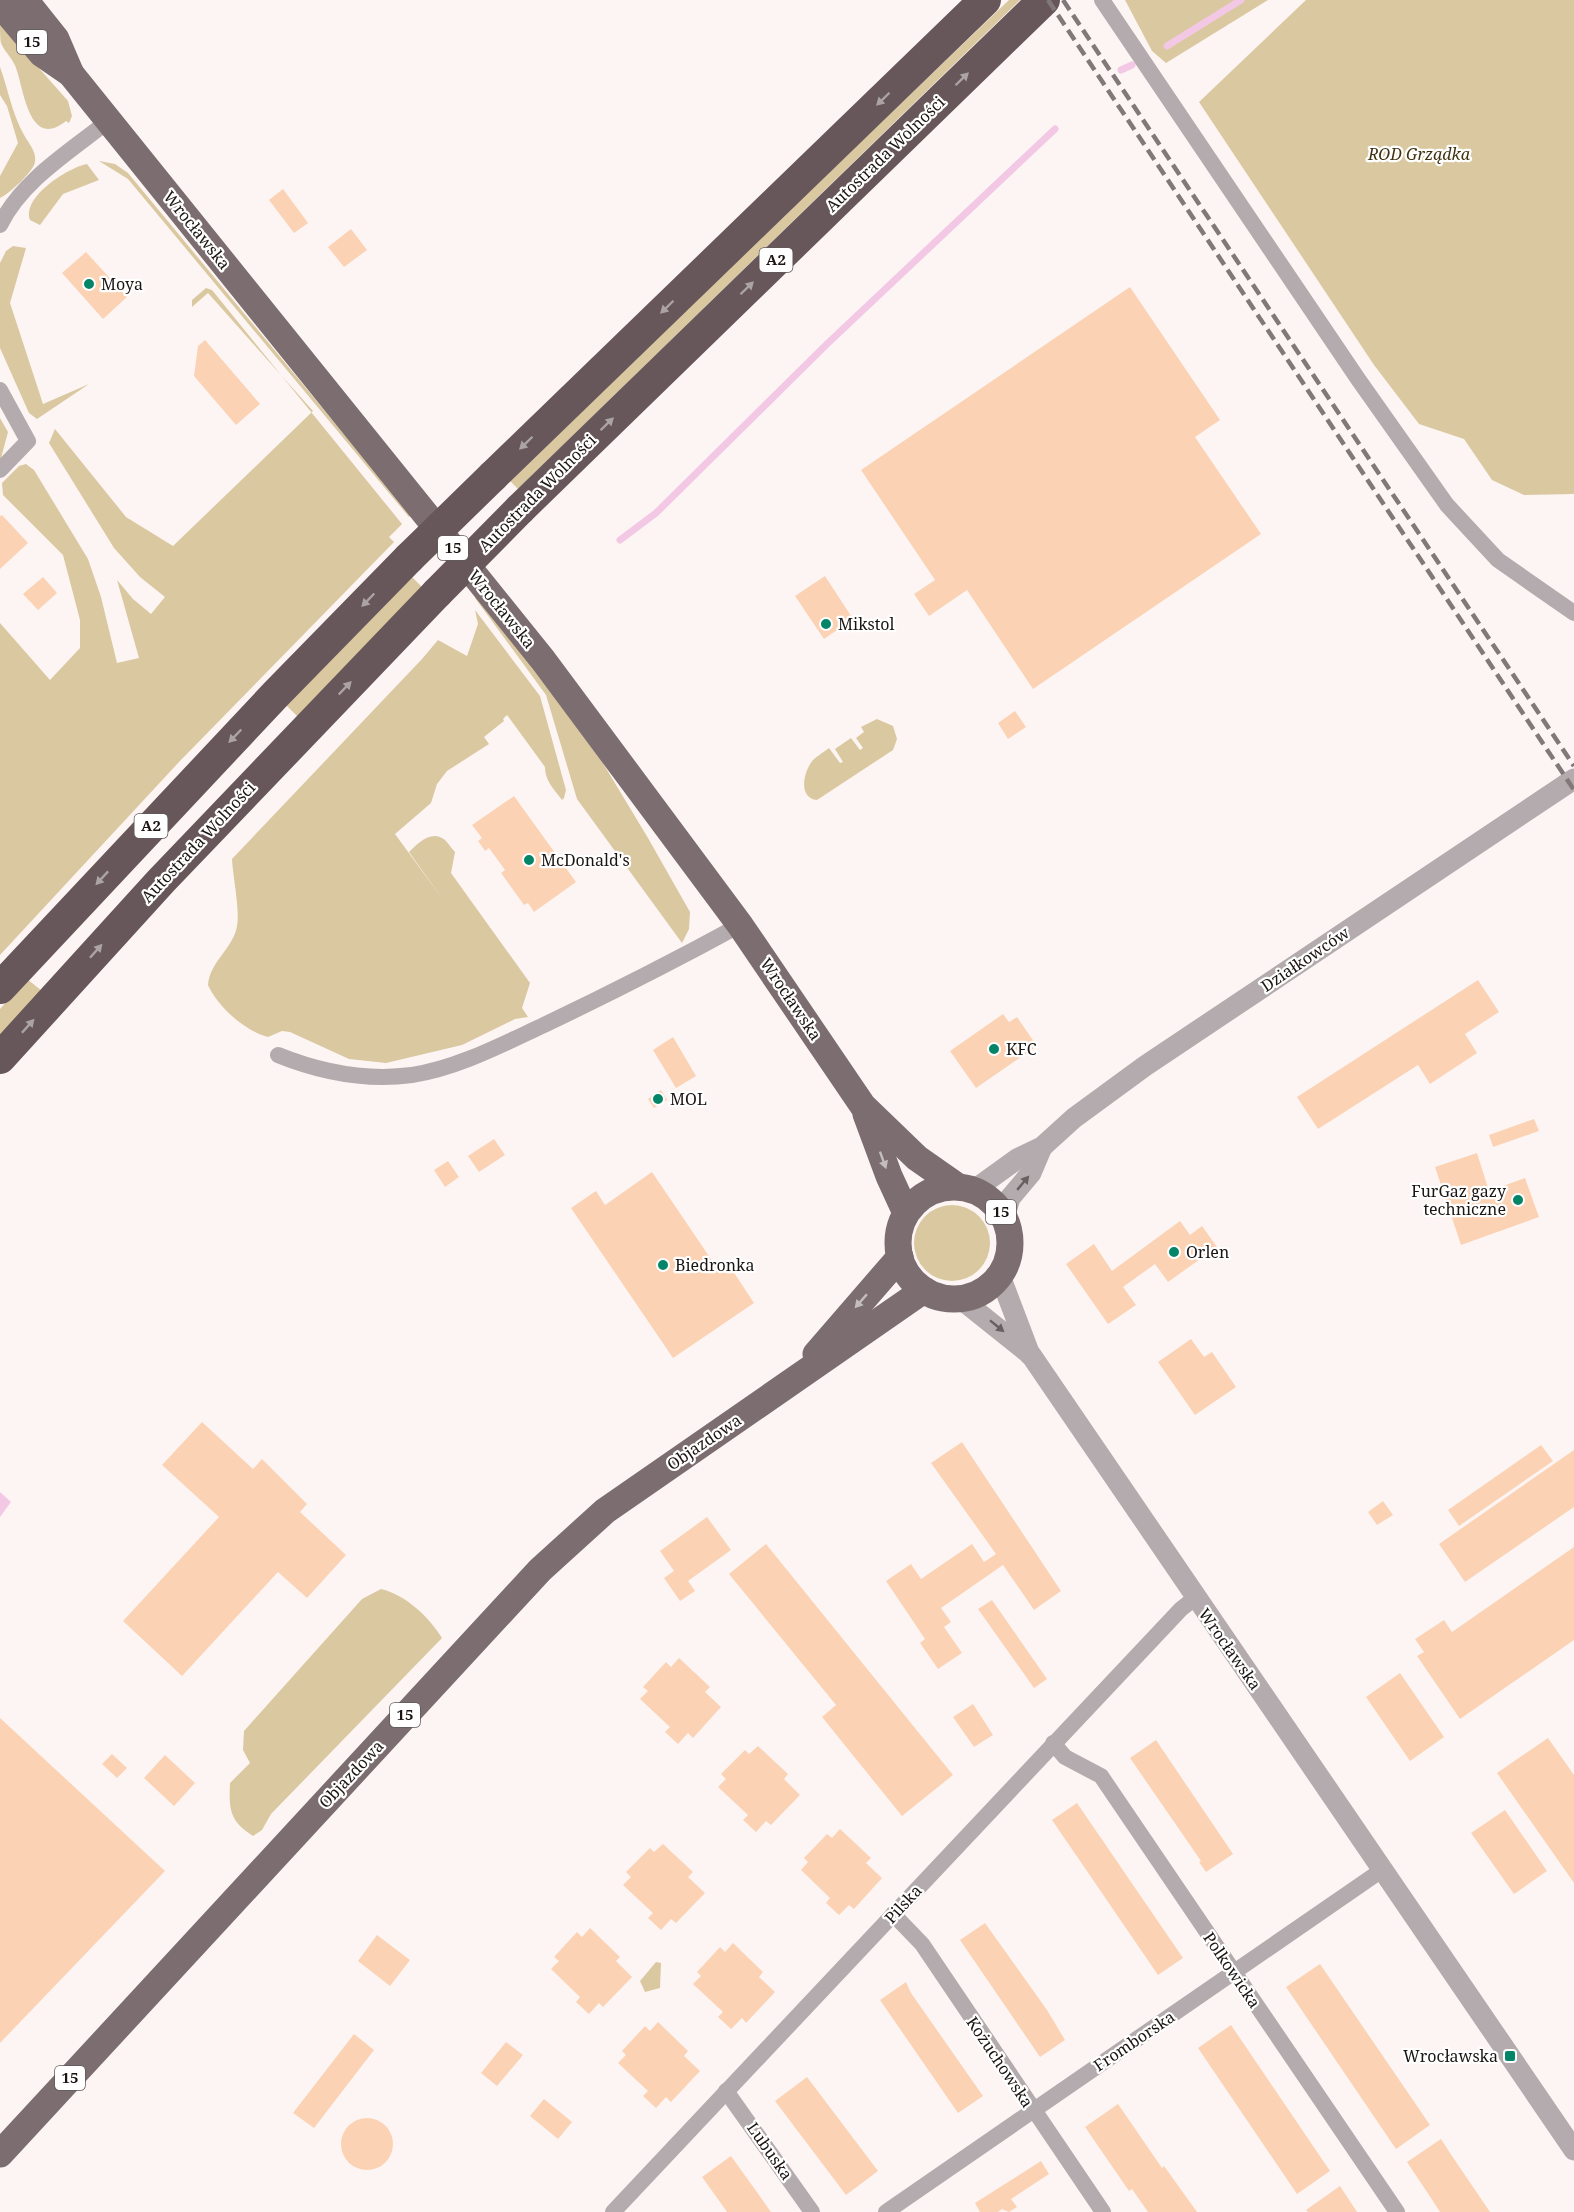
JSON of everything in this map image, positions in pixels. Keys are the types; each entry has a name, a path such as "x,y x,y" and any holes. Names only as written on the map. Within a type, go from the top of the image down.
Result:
{"highway":[{"name":"A2","path":"0,988 251,719 409,558 985,0"},
{"name":"Autostrada Wolności","path":"0,1058 161,881 437,593 1038,5"}],"main road":[{"name":"Wrocławska","path":"25,0 56,39 71,74 543,660 740,925 863,1106 917,1158 966,1188"},
{"name":"Wrocławska","path":"0,4 42,54 71,74"},
{"name":"Wrocławska","path":"863,1106 889,1176 906,1213"},
{"path":"966,1188 928,1192 906,1213 900,1227 900,1257 913,1282 942,1298 961,1299 983,1292 1000,1276"},
{"name":"15","path":"966,1188 989,1198 1004,1218 1011,1245 1007,1262 1000,1276"},
{"name":"Objazdowa","path":"790,1384 900,1257"},
{"name":"Objazdowa","path":"0,2154 540,1570 605,1511 924,1290"}],"street":[{"path":"1102,0 1358,379 1447,505 1498,560 1574,613"},
{"path":"0,225 11,206 39,176 108,121"},
{"path":"0,390 28,441 0,470"},
{"name":"Działkowców","path":"966,1188 991,1180 1017,1159 1042,1147 1088,1107 1145,1066 1574,779"},
{"path":"278,1055 326,1071 366,1077 412,1075 432,1070 512,1040 644,977 740,925"},
{"name":"Działkowców","path":"1004,1218 1010,1198 1031,1173 1042,1147"},
{"name":"Wrocławska","path":"1000,1276 1017,1315 1030,1355 1574,2150"},
{"name":"Wrocławska","path":"961,1299 1030,1355"},
{"name":"Pilska","path":"613,2212 1053,1743 1181,1608 1195,1598"},
{"name":"Polkowicka","path":"1053,1743 1065,1756 1101,1776 1397,2212"},
{"name":"Fromborska","path":"886,2212 1382,1870"},
{"name":"Kożuchowska","path":"893,1914 922,1944 1103,2212"},
{"name":"Lubuska","path":"726,2091 812,2212"}],"green space":[{"path":"1009,0 1020,0 518,489 508,479"},
{"path":"1125,0 1268,0 1166,63 1152,51"},
{"name":"ROD Grządka","path":"1306,0 1574,0 1574,494 1524,495 1492,480 1464,439 1419,424 1374,365 1199,102"},
{"path":"0,24 68,101 72,116 69,123 66,121 54,128 44,128 31,115 16,67 1,43"},
{"path":"0,67 16,117 33,151 35,162 26,176 0,198 0,176 18,143 7,106 0,95"},
{"path":"99,161 115,164 128,173 411,515 409,517 128,179"},
{"path":"87,164 99,180 63,194 40,225 30,220 29,211 39,193 58,177"},
{"path":"13,246 26,248 10,303 43,404 89,384 37,419 29,413 0,348 0,263 6,251"},
{"path":"206,288 212,290 282,376 208,293 192,307 192,300"},
{"path":"282,376 313,411 311,412"},
{"path":"311,412 402,524 389,537 394,542 179,762 0,955 0,623 50,680 80,648 80,620 63,555 3,495 2,483 19,466 26,464 34,470 88,559 101,597 117,663 139,658 117,580 133,599 151,614 165,597 140,577 114,548 49,443 55,429 126,517 173,546"},
{"path":"0,418 8,432 0,462"},
{"path":"410,575 424,589 298,717 284,703"},
{"path":"478,595 598,755 648,838 690,912 689,929 682,943 577,799 546,695 475,598"},
{"path":"475,610 540,696 566,790 564,798 562,800 551,785 545,767 507,715 504,721 484,737 489,744 447,771 437,784 431,803 395,834 444,901 409,852 426,838 435,836 445,840 455,852 451,873 530,983 522,1008 528,1017 515,1019 462,1045 386,1063 349,1059 290,1032 282,1031 268,1037 251,1030 225,1009 208,985 213,969 231,942 237,926 232,859 438,640 467,656 478,624"},
{"path":"877,719 893,726 897,739 893,750 817,800 807,795 805,777 813,760 829,748 840,763 843,762 835,749 851,738 860,750 863,748 856,738 864,732 861,727"},
{"path":"27,979 42,991 0,1037 0,1009"},
{"path":"952,1205 967,1208 979,1216 987,1228 990,1243 987,1258 979,1270 967,1278 952,1281 937,1278 925,1270 917,1258 914,1243 917,1228 925,1216 937,1208"},
{"path":"381,1589 399,1596 416,1608 442,1638 271,1814 262,1830 253,1836 235,1819 230,1800 230,1783 250,1763 243,1750 244,1731 362,1599"},
{"path":"656,1962 661,1963 660,1988 645,1992 640,1981"}],"shaded area":[{"path":"0,1492 11,1502 0,1517"}],"building":[{"path":"283,189 308,223 294,233 269,200"},
{"path":"351,229 367,250 344,267 328,247"},
{"path":"86,252 127,297 103,319 62,273"},
{"path":"1130,287 1220,420 1195,437 1261,534 1033,689 967,590 929,616 914,594 935,580 861,470"},
{"path":"205,340 260,404 236,425 194,376 198,346"},
{"path":"2,515 28,543 0,569 0,516"},
{"path":"825,576 853,619 824,639 795,596"},
{"path":"43,577 57,593 38,610 23,594"},
{"path":"1015,711 1026,727 1008,739 998,723"},
{"name":"McDonald's","path":"514,796 576,882 534,912 528,903 524,905 501,873 505,870 489,848 485,851 478,841 482,838 472,825"},
{"path":"1478,980 1499,1012 1465,1034 1477,1053 1430,1084 1418,1065 1318,1129 1297,1097"},
{"name":"KFC","path":"1003,1014 1009,1022 1017,1017 1037,1046 976,1088 950,1051"},
{"path":"673,1037 696,1076 676,1088 653,1050"},
{"path":"661,1090 667,1100 654,1108 648,1099"},
{"path":"1534,1119 1539,1131 1493,1147 1489,1135"},
{"path":"494,1139 505,1155 479,1172 468,1156"},
{"path":"1477,1153 1489,1191 1525,1178 1539,1217 1461,1245 1435,1167"},
{"path":"448,1161 459,1177 445,1187 434,1170"},
{"name":"Biedronka","path":"652,1172 717,1268 727,1262 754,1303 673,1358 571,1208 596,1191 605,1205"},
{"path":"1180,1221 1190,1235 1202,1226 1217,1247 1168,1282 1155,1264 1123,1287 1136,1305 1108,1324 1066,1264 1094,1244 1112,1271"},
{"path":"1191,1339 1204,1357 1212,1352 1236,1387 1195,1415 1158,1362"},
{"path":"202,1422 253,1469 262,1459 307,1504 300,1512 346,1555 307,1598 278,1572 182,1676 123,1621 219,1517 162,1465"},
{"path":"962,1442 1061,1591 1034,1610 1003,1565 941,1608 951,1622 944,1627 962,1653 938,1669 920,1643 925,1639 886,1581 911,1564 921,1579 972,1544 984,1562 996,1554 931,1463"},
{"path":"1541,1445 1553,1461 1459,1526 1448,1510"},
{"path":"1574,1450 1574,1507 1465,1582 1439,1544"},
{"path":"1383,1501 1393,1515 1377,1525 1368,1512"},
{"path":"707,1517 731,1550 688,1581 695,1591 680,1601 664,1578 674,1571 660,1551"},
{"path":"766,1544 953,1775 902,1816 822,1717 836,1705 729,1574"},
{"path":"1574,1547 1574,1640 1460,1719 1417,1656 1424,1652 1415,1639 1444,1620 1452,1632"},
{"path":"992,1600 1047,1679 1034,1688 978,1609"},
{"path":"679,1658 710,1687 705,1692 721,1707 693,1738 688,1733 678,1744 665,1732 670,1727 640,1699 648,1691 643,1687 666,1662 671,1667"},
{"path":"1400,1673 1444,1737 1410,1761 1366,1697"},
{"path":"973,1704 993,1735 974,1747 953,1717"},
{"path":"0,1718 165,1871 0,2043"},
{"path":"1548,1738 1574,1775 1574,1883 1497,1773"},
{"path":"1156,1740 1233,1854 1206,1872 1199,1862 1201,1861 1130,1758"},
{"path":"758,1746 788,1774 784,1779 800,1795 771,1825 766,1821 756,1832 743,1820 748,1815 718,1787 726,1779 721,1774 745,1750 749,1754"},
{"path":"112,1754 127,1768 117,1778 102,1764"},
{"path":"165,1755 195,1783 174,1806 144,1778"},
{"path":"1077,1803 1183,1958 1158,1975 1052,1820"},
{"path":"1505,1810 1547,1871 1514,1894 1471,1833"},
{"path":"840,1829 871,1858 866,1863 882,1878 854,1909 849,1905 839,1915 826,1903 830,1898 801,1870 808,1862 804,1858 827,1834 832,1838"},
{"path":"663,1844 693,1872 688,1877 705,1893 676,1923 671,1919 661,1930 648,1918 653,1913 623,1885 631,1877 626,1872 650,1848 654,1852"},
{"path":"985,1923 1047,2010 1065,2040 1040,2057 960,1940"},
{"path":"590,1928 620,1957 616,1961 632,1977 603,2007 599,2003 589,2014 576,2002 580,1997 551,1969 559,1961 554,1957 577,1932 582,1937"},
{"path":"377,1935 410,1960 390,1986 358,1961"},
{"path":"733,1943 763,1972 759,1977 775,1992 746,2023 742,2018 731,2029 718,2017 723,2012 693,1984 701,1976 697,1972 720,1947 725,1952"},
{"path":"1320,1964 1430,2125 1396,2149 1286,1987"},
{"path":"906,1982 911,1993 983,2096 958,2113 880,2000"},
{"path":"658,2022 688,2051 684,2056 700,2071 671,2102 666,2097 656,2108 643,2096 648,2091 618,2063 626,2055 622,2051 645,2026 650,2031"},
{"path":"1231,2025 1330,2171 1297,2194 1198,2048"},
{"path":"354,2034 374,2050 314,2128 293,2113"},
{"path":"506,2042 523,2055 497,2086 481,2073"},
{"path":"807,2077 878,2171 846,2195 775,2101"},
{"path":"544,2099 572,2122 558,2139 530,2116"},
{"path":"1118,2104 1162,2168 1164,2166 1197,2212 1148,2212 1132,2189 1129,2191 1085,2127"},
{"path":"362,2118 372,2118 382,2122 389,2129 393,2144 389,2159 382,2166 372,2170 362,2170 352,2166 345,2159 341,2149 341,2139 345,2129 352,2122"},
{"path":"1441,2139 1490,2212 1440,2212 1407,2162"},
{"path":"731,2156 771,2212 727,2212 702,2177"},
{"path":"1041,2161 1049,2174 1011,2199 1017,2207 1009,2212 1002,2209 998,2212 980,2212 975,2203"},
{"path":"1340,2186 1357,2212 1308,2212 1306,2210"}],"waterway":[{"path":"1167,46 1241,0"},
{"path":"1121,70 1132,65"},
{"path":"620,540 656,513 827,344 1055,129"}],"railway":[{"path":"1048,0 1574,790"},
{"path":"1063,0 1574,766"}],"place":[{"name":"Moya","path":"89,284"},
{"name":"Mikstol","path":"826,624"},
{"name":"McDonald's","path":"529,860"},
{"name":"KFC","path":"994,1049"},
{"name":"MOL","path":"658,1099"},
{"name":"FurGaz gazy techniczne","path":"1518,1200"},
{"name":"Orlen","path":"1174,1252"},
{"name":"Biedronka","path":"663,1265"},
{"name":"Wrocławska","path":"1510,2056"}]}
